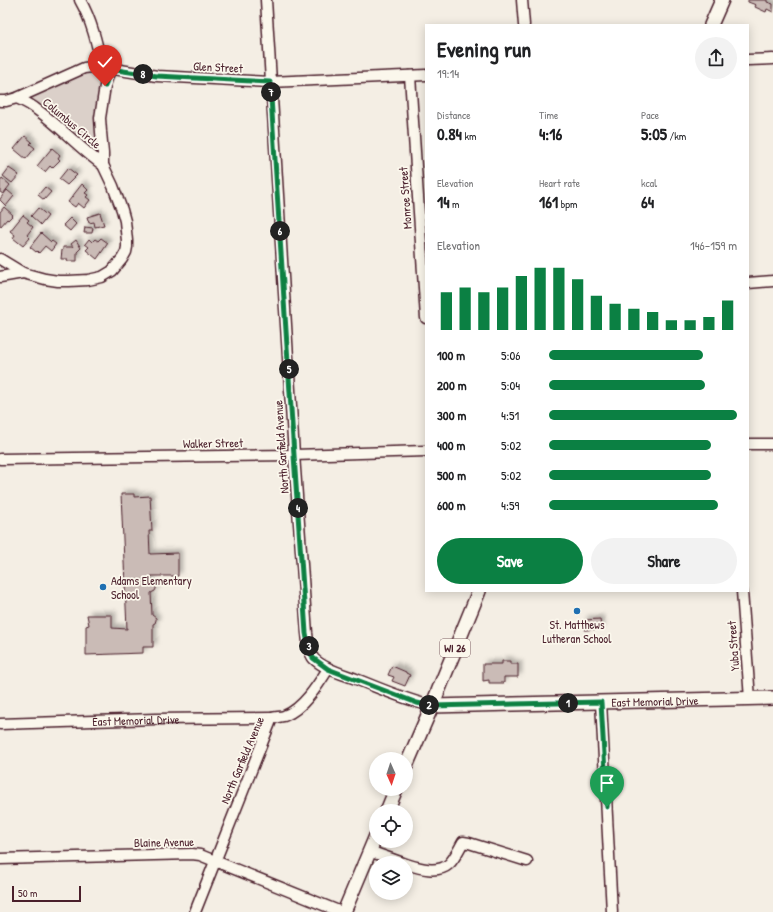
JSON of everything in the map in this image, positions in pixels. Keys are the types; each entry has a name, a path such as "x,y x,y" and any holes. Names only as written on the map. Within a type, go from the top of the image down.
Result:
{"main road":[{"path":"711,24 722,0"},
{"name":"WI 26","path":"412,752 479,592"},
{"name":"East Memorial Drive","path":"432,706 773,698"},
{"path":"344,912 370,848"}],"street":[{"path":"80,0 87,13 106,68"},
{"name":"North Garfield Avenue","path":"195,912 272,718 284,716 302,704 319,684 328,669 313,658 309,649 306,633 266,0"},
{"path":"522,0 524,24"},
{"path":"749,60 773,58"},
{"name":"Glen Street","path":"17,98 84,68 92,67 157,76 270,82 425,75"},
{"name":"Columbus Circle","path":"0,277 23,274 58,281 88,280 102,277 107,274 118,265 126,252 127,241 125,221 113,186 103,165 100,118 106,68"},
{"name":"Monroe Street","path":"410,76 425,303"},
{"path":"0,101 17,98"},
{"name":"Columbus Circle","path":"17,98 35,108 90,156 103,165"},
{"name":"Columbus Circle","path":"0,259 23,274"},
{"path":"749,283 773,281"},
{"path":"749,444 773,444"},
{"name":"Walker Street","path":"0,459 294,455 425,451"},
{"name":"Yuba Street","path":"742,592 750,699"},
{"name":"East Memorial Drive","path":"328,669 417,703 432,706"},
{"path":"601,702 612,912"},
{"name":"East Memorial Drive","path":"0,724 272,718"},
{"path":"413,866 426,869 434,869 445,866 450,863 463,842 527,861"},
{"path":"369,851 383,856"},
{"name":"Blaine Avenue","path":"0,859 200,855 340,912"}],"shaded area":[{"path":"84,68 110,69 105,86 103,165 17,98"}],"building":[{"path":"748,0 767,0 767,2 773,4 773,12 767,9 766,12 755,7 756,5 748,2"},
{"path":"25,136 32,142 30,144 35,148 26,159 14,149"},
{"path":"52,148 60,155 58,158 60,160 52,168 50,166 45,172 37,166"},
{"path":"9,168 19,175 12,183 3,176"},
{"path":"68,168 77,175 67,185 59,179"},
{"path":"2,178 10,185 3,194 0,192 0,181"},
{"path":"82,184 88,190 85,193 88,195 86,197 90,200 84,208 78,203 75,207 68,202"},
{"path":"45,187 51,192 44,200 38,195"},
{"path":"7,190 14,196 6,206 0,199"},
{"path":"4,207 13,215 1,226 0,212"},
{"path":"38,208 48,216 41,225 31,216"},
{"path":"100,213 104,225 95,227 94,222 89,223 87,217"},
{"path":"23,215 29,220 27,222 33,227 27,235 30,238 23,246 13,238 15,235 10,231"},
{"path":"70,218 76,224 70,231 63,225"},
{"path":"85,227 93,228 92,233 84,233"},
{"path":"41,233 51,242 52,241 56,244 51,251 45,246 39,253 30,247"},
{"path":"101,238 108,243 97,259 86,250 89,247 85,244 89,239 92,242 95,239 98,241"},
{"path":"76,240 81,248 77,252 77,261 67,261 67,259 61,259 63,247 73,247 71,244"},
{"path":"121,494 134,494 134,497 150,496 152,531 149,531 150,554 178,553 178,576 151,576 151,583 156,586 155,591 151,593 152,615 156,618 155,623 153,624 153,647 143,647 143,653 86,655 86,626 89,625 87,615 112,615 112,628 127,629"},
{"path":"600,619 601,629 585,630 584,620"},
{"path":"502,661 510,661 510,664 518,664 518,677 504,677 504,683 489,683 489,680 483,681 483,664 502,664"},
{"path":"392,666 410,675 405,686 392,681 394,677 388,675"}],"place":[{"name":"Adams Elementary School","path":"103,587"},
{"name":"St. Matthews Lutheran School","path":"577,611"}],"route":[{"path":"105,86 110,69 157,76 270,82 306,633 309,649 313,658 328,669 417,703 432,706 601,702 607,807"}]}
